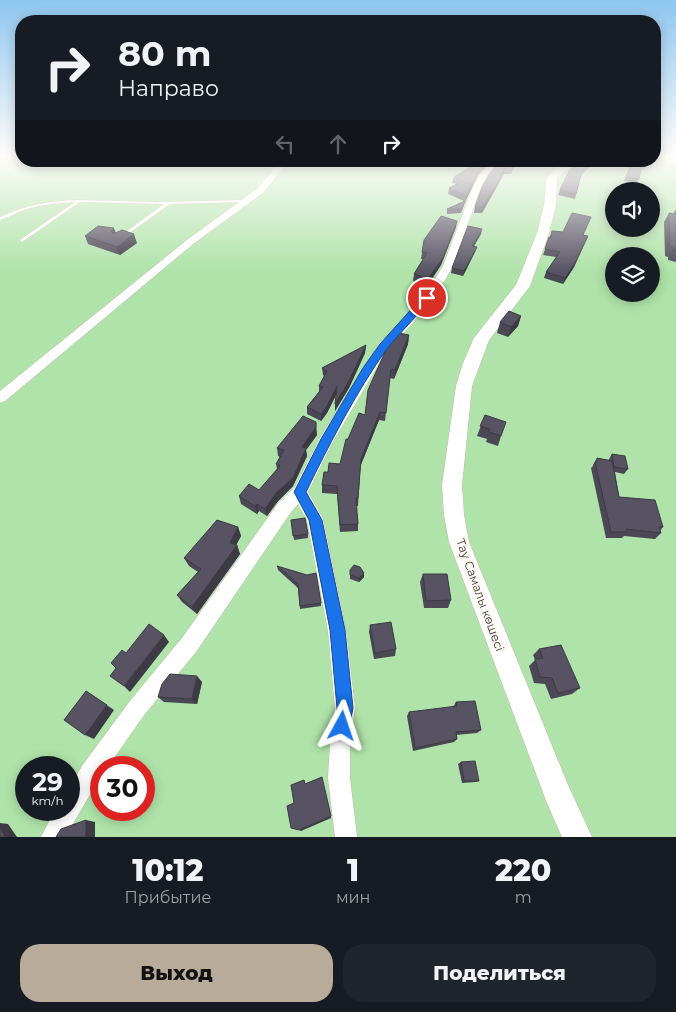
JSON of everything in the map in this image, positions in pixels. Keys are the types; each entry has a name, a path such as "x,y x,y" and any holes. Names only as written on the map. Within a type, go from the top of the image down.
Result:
{"street":[{"path":"0,398 190,242 254,194"},
{"path":"80,790 137,708 189,645 285,507 300,492 325,442 367,371 383,347 427,298 448,266 474,194"},
{"name":"Тау Самалы көшесі","path":"551,194 543,233 523,286 482,338 471,363 464,386 452,485 454,515 459,542 557,794 577,837"},
{"path":"300,492 315,520 338,630 345,708 340,744 339,778 346,837"},
{"path":"52,837 61,821"}],"lane":[{"path":"0,219 16,210 55,201 169,203 245,201"},
{"path":"22,241 79,202"},
{"path":"118,240 169,203"}],"green space":[{"path":"0,194 605,194 605,237 660,237 660,194 676,194 676,837 0,837"}],"building":[{"path":"480,194 490,194 483,207 475,207"},
{"path":"465,201 462,209 447,209"},
{"path":"675,211 676,251 670,246 669,213 675,214"},
{"path":"572,213 591,217 583,235 588,236 565,278 546,272 560,252 545,249 549,237 551,238 552,231 563,232"},
{"path":"441,216 457,221 443,258 428,279 414,274 427,253 422,252 424,240"},
{"path":"98,226 114,228 111,231 113,234 122,230 134,234 117,247 85,236"},
{"path":"468,226 482,229 472,246 477,247 464,271 452,268"},
{"path":"509,311 521,316 511,327 500,322"},
{"path":"399,333 409,335 395,370 391,369 386,413 380,412 361,459 358,498 356,498 358,524 340,525 337,486 322,485 324,472 328,472 329,463 340,464 346,439 348,439 359,413 365,415 368,390 389,343"},
{"path":"366,345 349,381 335,404 337,386 321,414 307,407 323,387 319,386 327,371 322,368"},
{"path":"485,415 506,422 501,436 489,432 490,429 480,426"},
{"path":"303,416 316,422 316,427 302,447 306,448 293,478 276,493 265,509 257,504 255,506 239,496 249,484 259,490 280,466 276,464 284,450 277,448"},
{"path":"612,454 625,456 628,469 614,467"},
{"path":"597,458 612,461 619,497 655,500 663,527 659,527 661,533 626,529 627,532 611,532 595,462 597,462"},
{"path":"305,518 308,534 293,536 291,520"},
{"path":"217,520 238,527 230,543 237,545 192,607 177,595 201,569 184,558"},
{"path":"354,565 360,567 364,573 359,578 350,575 350,570"},
{"path":"277,566 307,575 316,573 321,603 300,606 298,584"},
{"path":"423,574 447,574 451,600 426,601"},
{"path":"391,622 396,649 375,653 370,625"},
{"path":"149,624 164,635 124,686 110,676 116,668 111,663 122,650 126,653"},
{"path":"561,645 580,688 558,693 552,678 540,677 535,659 543,658 539,649"},
{"path":"170,674 197,676 192,699 158,697 162,684"},
{"path":"86,691 107,705 85,735 64,720"},
{"path":"475,701 481,730 456,732 457,739 415,748 409,712 457,706 456,702"},
{"path":"475,761 479,781 464,781 461,762"},
{"path":"322,777 331,816 299,830 291,828 287,806 294,803 291,785 304,780 305,784"},
{"path":"86,820 86,837 56,837 61,829"},
{"path":"0,829 5,837 0,837"}],"route":[{"path":"342,726 345,708 338,630 315,520 300,492 325,442 367,371 383,347 427,298"}]}
